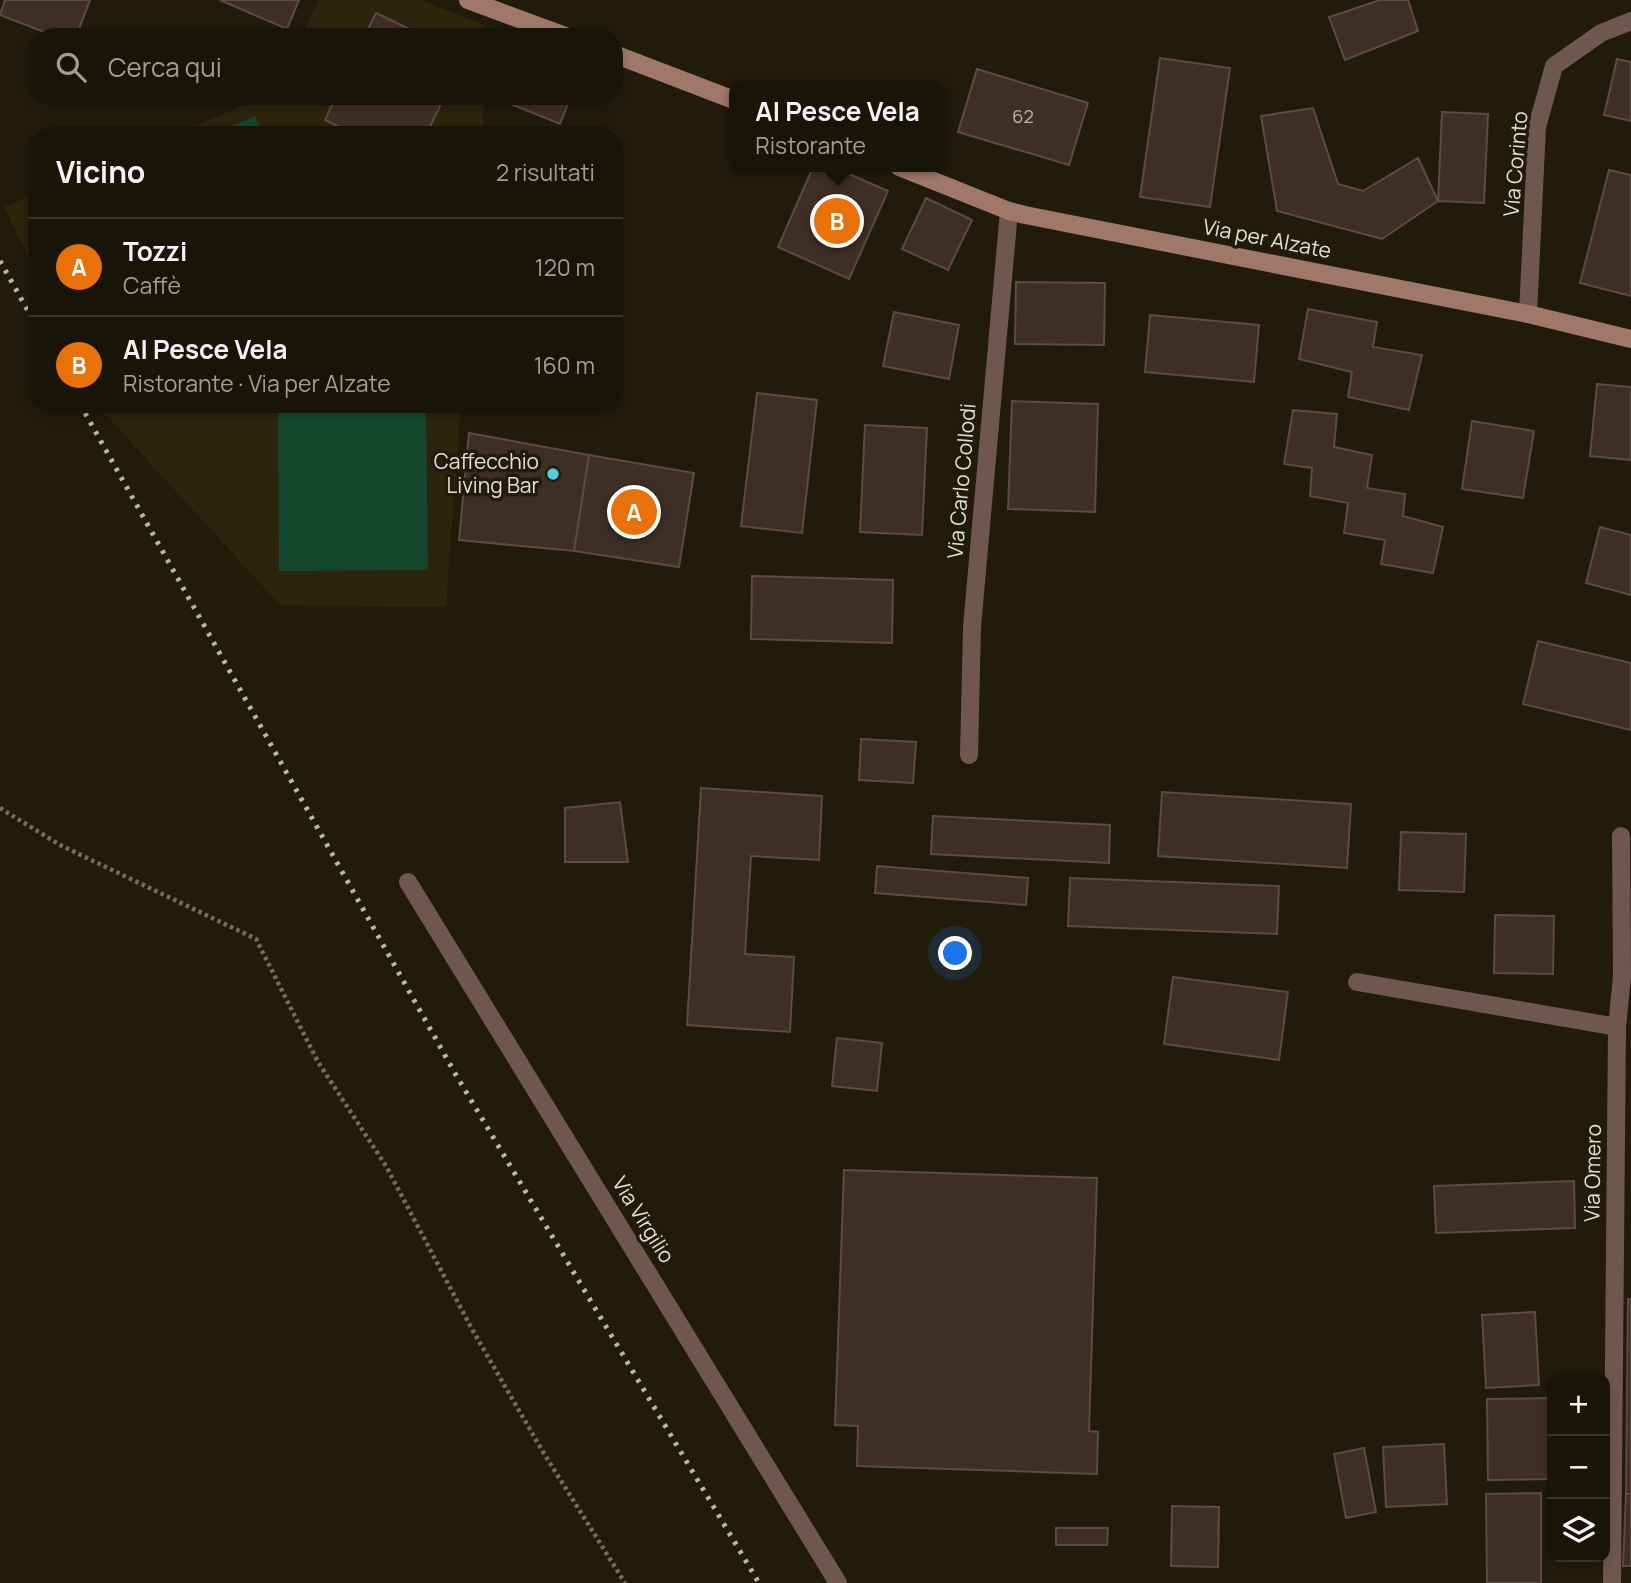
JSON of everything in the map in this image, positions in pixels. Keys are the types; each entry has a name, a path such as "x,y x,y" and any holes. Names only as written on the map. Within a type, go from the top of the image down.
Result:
{"street":[{"path":"468,0 544,28"},
{"name":"Via Corinto","path":"1528,314 1537,127 1554,66 1601,33 1631,21"},
{"path":"623,57 729,98"},
{"name":"Via per Alzate","path":"912,172 1010,211 1528,314 1631,339"},
{"name":"Via Carlo Collodi","path":"969,755 972,627 1010,211"},
{"name":"Via Omero","path":"1612,1583 1617,1027 1622,976 1622,836"},
{"name":"Via Virgilio","path":"408,882 838,1583"},
{"path":"1357,982 1617,1027"}],"path":[{"path":"0,808 60,845 256,939 317,1062 386,1166 473,1332 543,1452 625,1583"}],"shaded area":[{"path":"319,0 421,0 490,27 490,28 305,28"},
{"path":"243,105 484,105 483,126 195,126"},
{"path":"28,197 28,256 4,207"},
{"path":"460,413 446,607 281,606 105,414"}],"green space":[{"path":"255,116 259,126 233,126"},
{"path":"278,413 426,413 428,570 279,571"}],"building":[{"path":"5,0 90,0 79,28 34,28 0,15"},
{"path":"220,0 299,0 287,28"},
{"path":"1380,0 1408,0 1418,31 1345,60 1329,17"},
{"path":"376,13 407,28 368,28"},
{"path":"1160,58 1230,68 1210,207 1140,197"},
{"path":"1617,59 1631,62 1631,121 1604,115"},
{"path":"977,69 1088,103 1069,165 958,132"},
{"path":"332,105 441,105 430,126 337,126 325,120"},
{"path":"513,105 567,105 560,124"},
{"path":"1313,108 1338,184 1363,191 1418,158 1438,201 1382,239 1277,211 1261,116"},
{"path":"1442,112 1488,114 1484,203 1438,201"},
{"path":"1609,170 1631,175 1631,296 1580,283"},
{"path":"811,172 844,172 888,191 849,279 778,247"},
{"path":"926,198 972,220 948,270 902,249"},
{"path":"1016,282 1105,283 1104,345 1015,344"},
{"path":"1308,309 1377,322 1373,347 1422,355 1409,410 1348,397 1352,372 1299,359"},
{"path":"894,312 959,325 949,379 883,366"},
{"path":"1150,315 1259,325 1254,382 1145,372"},
{"path":"1597,384 1631,387 1631,460 1590,456"},
{"path":"757,393 817,400 802,533 741,526"},
{"path":"1012,401 1098,404 1095,512 1008,509"},
{"path":"1293,410 1337,414 1334,447 1372,455 1367,488 1405,494 1403,516 1443,527 1433,573 1381,564 1385,540 1344,533 1348,503 1310,496 1312,468 1284,464"},
{"path":"1472,421 1534,431 1523,498 1462,489"},
{"path":"865,425 927,428 922,535 860,532"},
{"path":"469,433 589,455 574,551 459,540"},
{"path":"589,455 694,473 679,567 574,551"},
{"path":"1600,527 1631,535 1631,595 1586,583"},
{"path":"752,576 893,580 892,643 751,639"},
{"path":"1538,641 1631,663 1631,730 1523,704"},
{"path":"861,739 916,742 913,783 859,780"},
{"path":"701,788 822,796 819,860 751,856 745,954 794,957 790,1032 687,1025"},
{"path":"1162,792 1351,804 1347,868 1158,856"},
{"path":"620,802 628,862 565,862 565,808"},
{"path":"933,816 1110,825 1109,863 931,854"},
{"path":"1401,832 1466,834 1464,892 1399,890"},
{"path":"877,866 1028,878 1026,905 875,893"},
{"path":"1070,878 1279,886 1277,934 1068,926"},
{"path":"1495,915 1554,916 1553,974 1494,973"},
{"path":"1173,977 1288,992 1279,1060 1164,1044"},
{"path":"837,1038 882,1043 877,1091 832,1086"},
{"path":"844,1170 1097,1178 1089,1431 1098,1432 1097,1474 857,1466 858,1426 835,1425"},
{"path":"1574,1181 1575,1228 1436,1233 1434,1186"},
{"path":"1628,1299 1631,1299 1631,1494 1626,1494"},
{"path":"1535,1312 1539,1385 1486,1388 1482,1315"},
{"path":"1547,1398 1547,1479 1488,1480 1487,1399"},
{"path":"1444,1444 1447,1504 1386,1507 1383,1447"},
{"path":"1364,1448 1376,1512 1346,1518 1334,1454"},
{"path":"1541,1493 1541,1583 1487,1583 1486,1494"},
{"path":"1626,1494 1631,1494 1631,1566 1623,1566"},
{"path":"1172,1506 1219,1507 1218,1567 1171,1566"},
{"path":"1056,1528 1108,1528 1107,1545 1056,1545"}],"railway":[{"path":"0,261 28,311"},
{"path":"85,413 456,1075 759,1583"}],"place":[{"name":"Al Pesce Vela","path":"837,221"},
{"name":"Caffecchio Living Bar","path":"553,474"},
{"name":"Tozzi","path":"634,512"}]}
